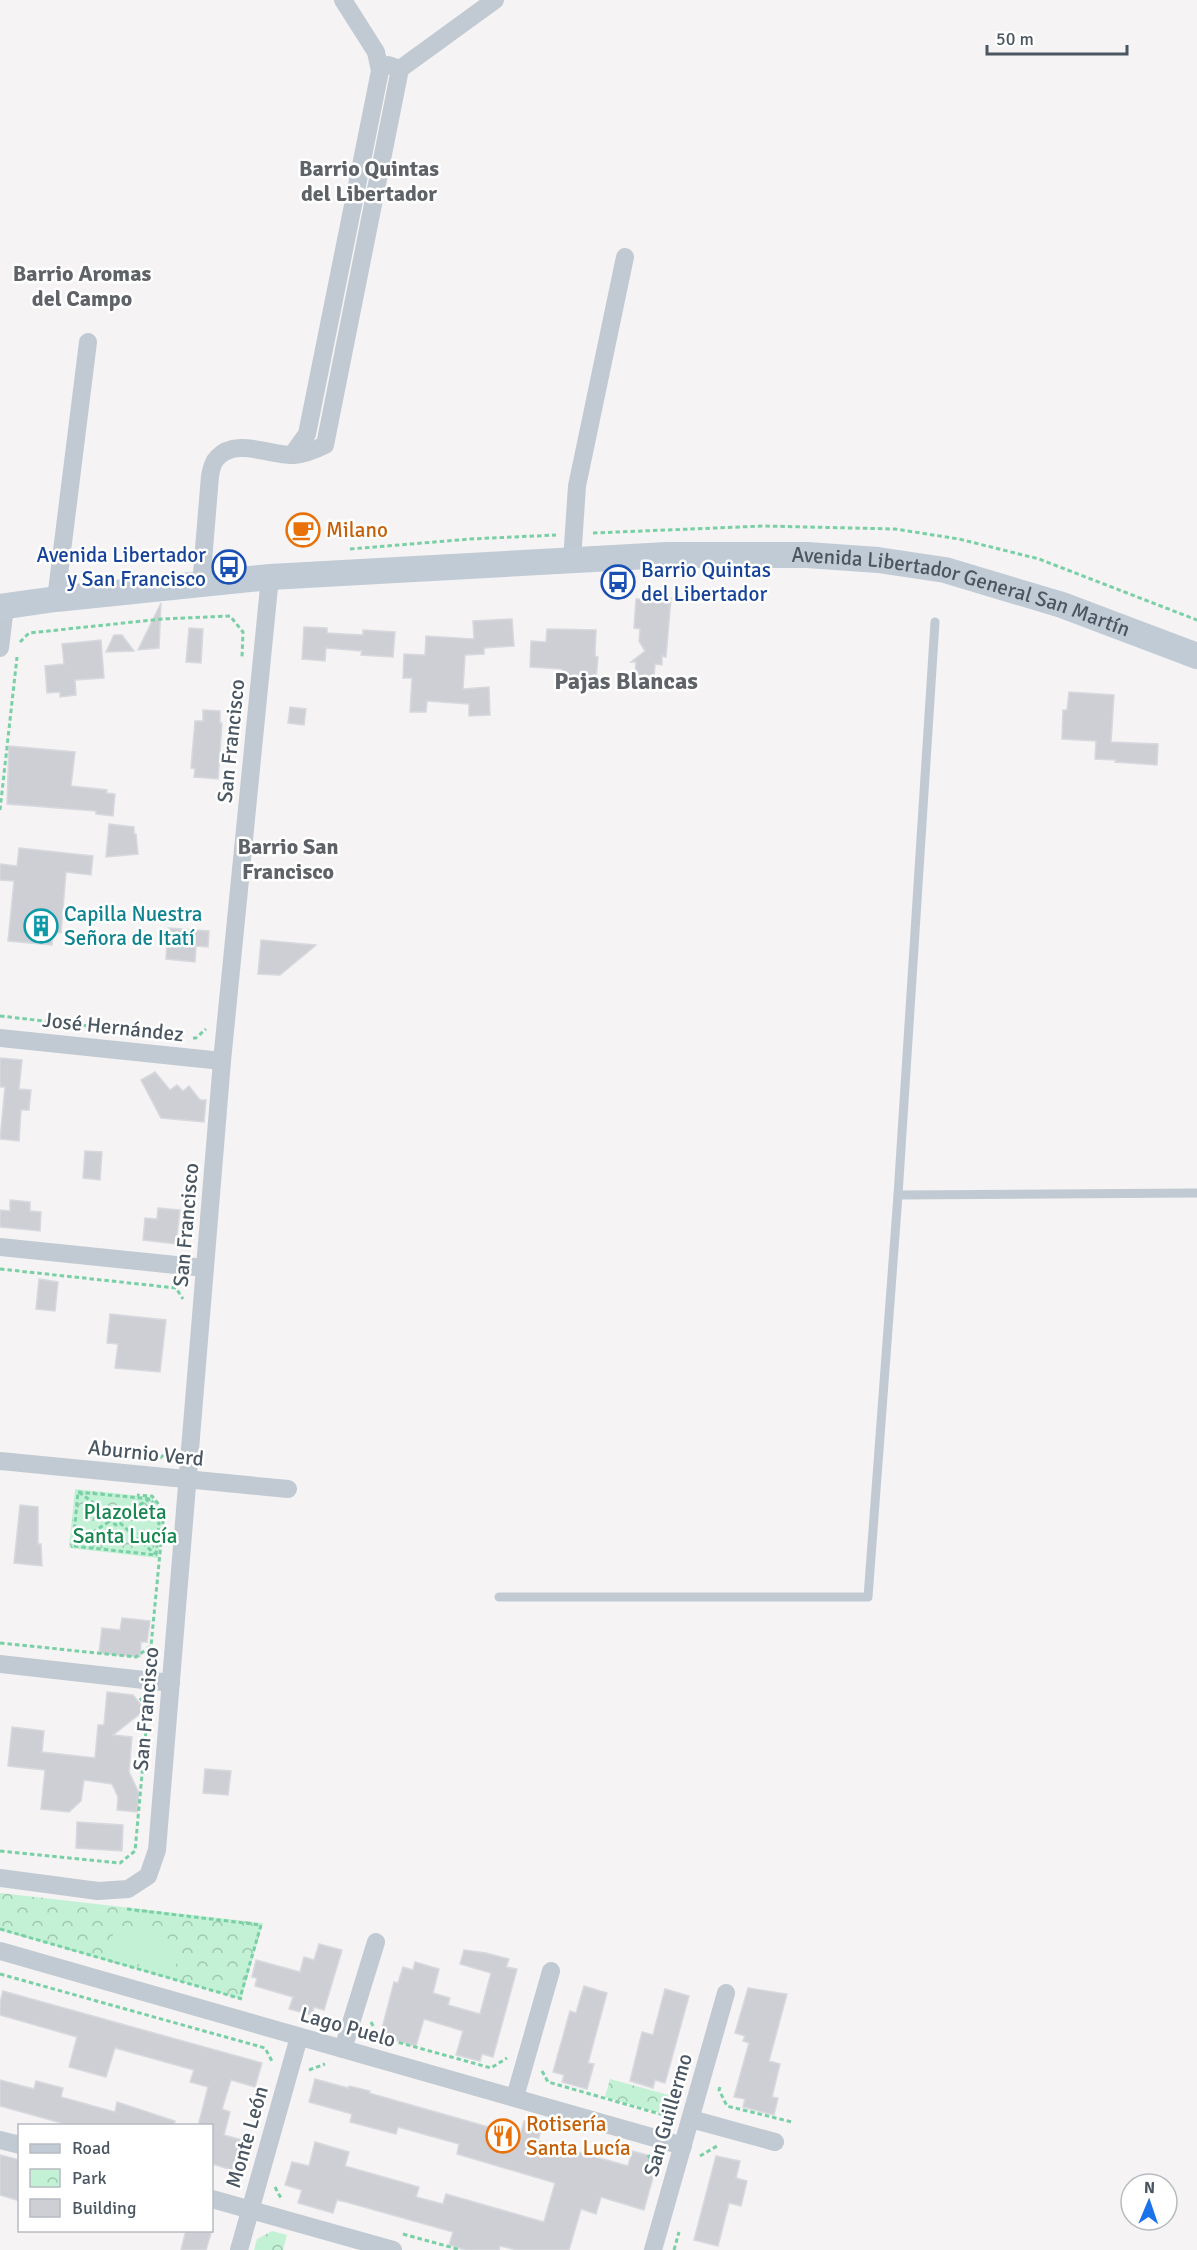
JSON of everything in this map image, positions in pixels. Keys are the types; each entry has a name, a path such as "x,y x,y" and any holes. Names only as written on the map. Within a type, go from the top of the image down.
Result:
{"main road":[{"name":"Avenida Libertador General San Martín","path":"2,607 56,599 270,577 667,555 807,555 878,560 938,569 1062,605 1197,656"}],"street":[{"path":"292,455 307,434 380,70 376,51 343,0"},
{"path":"201,585 210,476 215,459 227,450 250,448 292,455 312,452 325,445 400,69 495,0"},
{"path":"378,61 400,69"},
{"path":"572,560 577,486 625,257"},
{"path":"56,599 88,342"},
{"name":"San Francisco","path":"0,1878 98,1891 128,1889 148,1876 157,1850 222,1061 270,577"},
{"path":"2,607 9,646"},
{"name":"José Hernández","path":"0,1038 222,1061"},
{"path":"0,1247 205,1268"},
{"name":"Aburnio Verd","path":"0,1461 288,1490"},
{"path":"0,1665 171,1683"},
{"path":"343,2049 376,1942"},
{"name":"Lago Puelo","path":"0,1951 683,2146"},
{"path":"515,2097 551,1971"},
{"name":"San Guillermo","path":"653,2250 726,1993"},
{"name":"Monte León","path":"239,2250 299,2037"},
{"path":"691,2119 775,2142"},
{"path":"0,2140 18,2144"},
{"path":"213,2199 393,2250"}],"lane":[{"path":"500,1597 868,1597 898,1195 934,622"},
{"path":"898,1195 1197,1193"}],"path":[{"path":"9,646 29,633 162,619 230,616 243,632 242,667"},
{"path":"0,810 17,656"},
{"path":"0,1016 196,1038 212,1024"},
{"path":"0,1269 176,1288 188,1306"},
{"path":"160,1458 175,1446"},
{"path":"0,1643 136,1657 151,1646 164,1511 151,1498 78,1492"},
{"path":"78,1492 111,1516"},
{"path":"73,1546 78,1492"},
{"path":"111,1516 116,1514 120,1516 151,1498"},
{"path":"151,1498 160,1512 156,1555"},
{"path":"73,1546 110,1521 111,1516"},
{"path":"120,1516 120,1523 156,1555"},
{"path":"110,1521 116,1525 120,1523"},
{"path":"73,1546 156,1555"},
{"path":"0,1851 120,1863 135,1851 148,1709 137,1694"},
{"path":"119,1908 261,1924 240,1998"},
{"path":"0,1929 252,2002"},
{"path":"0,1974 265,2048 274,2064"},
{"path":"370,2020 379,2037 491,2068 506,2060 510,2048"},
{"path":"306,2071 323,2063 334,2066"},
{"path":"539,2066 548,2082 660,2114 675,2105"},
{"path":"722,2079 719,2090 727,2106 792,2122"},
{"path":"698,2166 700,2155 716,2146 727,2149"},
{"path":"648,2154 657,2170"},
{"path":"220,2182 228,2185 243,2176"},
{"path":"674,2250 680,2229"}],"green space":[{"name":"Plazoleta Santa Lucía","path":"75,1489 151,1497 163,1511 158,1558 69,1548"},
{"path":"0,1893 263,1923 241,1999 0,1930"},
{"path":"116,1924 183,1943 173,1974 107,1955"},
{"path":"610,2079 676,2097 674,2104 660,2113 605,2097"},
{"path":"272,2231 287,2235 283,2250 254,2250 257,2239"}],"building":[{"path":"671,598 666,657 662,656 662,665 655,664 654,677 635,676 636,662 631,662 645,651 639,641 640,629 634,628 636,599"},
{"path":"161,603 159,648 138,650"},
{"path":"512,619 514,646 484,648 484,654 465,655 463,689 489,687 490,715 469,716 469,704 427,701 426,712 410,712 412,678 403,678 404,654 425,655 426,636 474,639 473,621"},
{"path":"304,627 327,628 327,633 363,635 363,630 395,632 393,657 361,655 362,651 326,648 325,661 302,659"},
{"path":"189,628 203,629 201,663 186,662"},
{"path":"547,629 596,630 595,656 598,657 596,681 562,677 562,669 530,667 531,641 546,642"},
{"path":"114,635 122,635 134,651 106,652"},
{"path":"101,640 104,678 75,680 76,695 60,697 60,692 47,693 45,666 64,664 62,644"},
{"path":"1069,692 1114,695 1111,742 1158,744 1157,765 1095,759 1096,741 1062,739 1063,710 1067,710"},
{"path":"290,707 306,709 304,725 288,723"},
{"path":"203,710 220,711 220,723 222,723 218,779 194,777 195,769 191,768 195,721 203,721"},
{"path":"9,746 75,752 71,786 107,790 106,793 115,794 113,816 96,814 96,811 7,804"},
{"path":"109,824 134,827 138,854 106,857"},
{"path":"19,848 93,856 91,875 66,872 61,933 53,932 52,945 8,941 14,881 0,880 0,864 17,866"},
{"path":"168,928 209,931 208,947 196,946 195,962 166,959"},
{"path":"261,940 316,945 280,975 258,974"},
{"path":"0,1058 22,1060 19,1089 31,1090 29,1110 21,1110 19,1141 0,1139 5,1087 0,1087"},
{"path":"155,1072 170,1090 177,1085 183,1091 189,1086 200,1100 206,1100 204,1122 161,1118 141,1080"},
{"path":"85,1151 102,1152 100,1180 83,1178"},
{"path":"10,1200 30,1202 30,1211 41,1212 40,1231 0,1227 0,1210 10,1211"},
{"path":"158,1208 180,1210 176,1244 143,1240 145,1218 157,1219"},
{"path":"39,1279 58,1282 55,1311 36,1309"},
{"path":"110,1314 166,1320 160,1372 115,1368 118,1344 107,1343"},
{"path":"20,1505 38,1507 38,1544 41,1544 42,1566 14,1563"},
{"path":"122,1618 150,1621 147,1642 141,1642 140,1657 99,1653 102,1628 120,1630"},
{"path":"107,1692 133,1695 145,1710 113,1735 132,1737 129,1772 139,1793 137,1812 117,1810 118,1797 112,1784 84,1780 81,1801 69,1812 41,1809 45,1770 8,1766 12,1727 44,1731 42,1752 95,1758 98,1725 104,1725"},
{"path":"205,1769 231,1771 228,1795 203,1793"},
{"path":"77,1822 123,1825 122,1851 76,1848"},
{"path":"319,1944 342,1950 324,2010 314,2007 312,2015 289,2009 293,1997 255,1986 257,1978 252,1977 256,1960 300,1972 304,1957 314,1960"},
{"path":"464,1950 509,1959 506,1967 517,1969 493,2057 482,2054 480,2061 456,2055 463,2031 424,2019 416,2046 380,2036 394,1982 398,1983 403,1967 413,1970 415,1962 439,1969 433,1993 450,1998 448,2005 480,2014 491,1973 460,1964"},
{"path":"584,1986 607,1993 588,2063 594,2064 587,2089 562,2082 564,2075 553,2072 570,2011 576,2013"},
{"path":"748,1988 787,1994 769,2061 780,2064 772,2097 778,2098 774,2115 743,2107 745,2099 734,2097 749,2043 743,2041 745,2036 735,2033"},
{"path":"665,1989 689,1996 665,2083 655,2080 653,2088 630,2081 642,2032 653,2035"},
{"path":"3,1991 262,2063 255,2087 231,2080 222,2109 230,2112 224,2135 246,2141 243,2161 235,2159 232,2170 213,2164 213,2124 199,2124 208,2087 190,2082 194,2070 115,2048 106,2077 69,2067 77,2037 0,2015"},
{"path":"315,2079 370,2091 369,2093 520,2136 524,2121 542,2126 538,2141 628,2166 632,2151 647,2155 655,2170 644,2210 601,2197 596,2214 581,2209 569,2250 517,2250 500,2246 499,2250 466,2250 449,2245 453,2232 346,2202 337,2200 333,2213 298,2203 302,2190 285,2185 292,2162 309,2166 315,2142 349,2152 345,2166 419,2187 416,2197 443,2204 446,2194 544,2222 555,2183 457,2154 459,2144 398,2127 396,2134 350,2122 352,2114 309,2102"},
{"path":"0,2080 34,2089 36,2081 63,2088 61,2097 115,2112 117,2102 175,2121 174,2124 65,2124 0,2106"},
{"path":"0,2155 18,2160 18,2200 0,2195"},
{"path":"716,2156 740,2161 736,2178 747,2181 741,2206 729,2203 718,2246 694,2240"},
{"path":"186,2232 211,2232 206,2250 181,2250"}],"place":[{"name":"Milano","path":"303,530"},
{"name":"Avenida Libertador y San Francisco","path":"229,567"},
{"name":"Barrio Quintas del Libertador","path":"618,582"},
{"name":"Capilla Nuestra Señora de Itatí","path":"41,926"},
{"name":"Rotisería Santa Lucía","path":"503,2136"}],"district":[{"name":"Barrio Quintas del Libertador","path":"369,180"},
{"name":"Barrio Aromas del Campo","path":"82,286"},
{"name":"Pajas Blancas","path":"626,681"},
{"name":"Barrio San Francisco","path":"288,858"}]}
